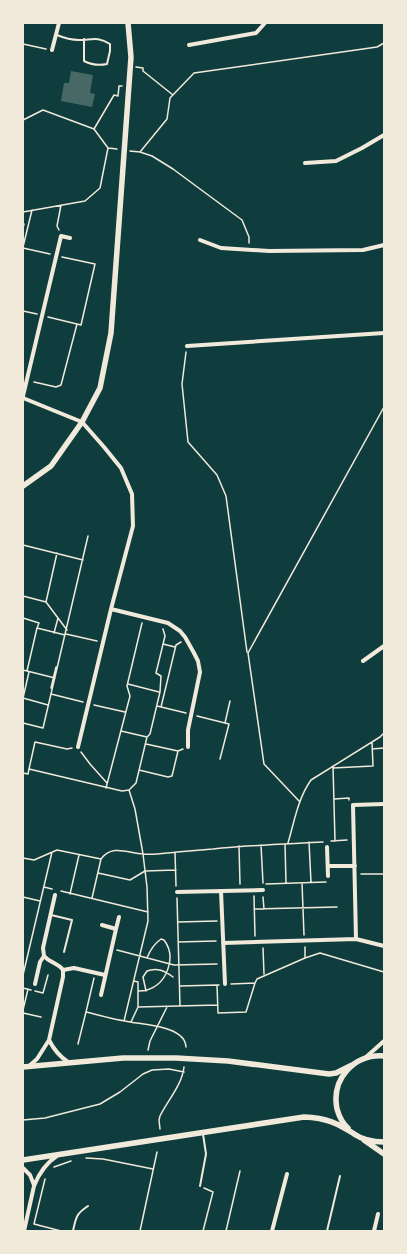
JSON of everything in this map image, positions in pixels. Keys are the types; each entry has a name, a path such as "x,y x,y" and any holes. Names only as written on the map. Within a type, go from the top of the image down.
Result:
{"street":[{"path":"52,50 59,23"},
{"path":"23,486 51,466 82,422 100,388 111,332 131,57 128,23"},
{"path":"190,45 256,33 265,23"},
{"path":"305,163 336,161 384,135"},
{"path":"70,238 61,236 23,397 82,422 121,468 132,494 132,526 78,747"},
{"path":"200,240 221,248 269,251 363,250 384,245"},
{"path":"187,346 384,333"},
{"path":"111,609 161,621 175,627 186,639 198,661 200,672 188,730 188,747"},
{"path":"363,661 384,646"},
{"path":"356,939 353,804 384,804"},
{"path":"327,847 328,876"},
{"path":"328,866 355,866"},
{"path":"177,892 263,890"},
{"path":"221,891 225,984"},
{"path":"35,984 40,962 44,956 43,948 55,895"},
{"path":"101,995 119,917"},
{"path":"102,926 116,929"},
{"path":"223,942 356,939 384,946"},
{"path":"26,1067 37,1059 49,1040 63,977 63,970 59,965 44,956"},
{"path":"63,970 74,968 105,975"},
{"path":"49,1040 54,1050 60,1057 68,1062"},
{"path":"26,1067 68,1062 123,1058 148,1058 228,1061 283,1067 322,1074 336,1073 365,1058 384,1041"},
{"path":"365,1058 384,1056"},
{"path":"352,1065 343,1075 337,1087 336,1101 339,1114 345,1126 356,1135"},
{"path":"23,1160 304,1117 333,1122 356,1135 384,1154"},
{"path":"362,1139 384,1142"},
{"path":"24,1231 34,1186 44,1167 58,1155"},
{"path":"23,1168 30,1175 34,1186"},
{"path":"272,1231 287,1174"},
{"path":"374,1231 378,1214"}],"lane":[{"path":"56,35 68,39 102,39 110,44 107,64 100,66 91,65 84,61 84,40"},
{"path":"51,915 72,920 64,952"},
{"path":"200,1186 206,1154 203,1133"},
{"path":"327,1231 340,1176"},
{"path":"73,1231 78,1215 88,1206"}],"path":[{"path":"23,44 41,48"},
{"path":"140,152 167,119 170,98 194,74 376,47 384,44"},
{"path":"130,67 143,68 143,71 173,95"},
{"path":"94,129 114,95 118,96 119,86 129,86"},
{"path":"23,120 43,110 94,129 108,148 140,152 152,156 173,169 242,220 249,238 249,250"},
{"path":"23,212 85,201 100,188 108,148"},
{"path":"61,205 57,226 61,236"},
{"path":"23,310 81,325 95,264 23,248 32,210"},
{"path":"23,224 23,228"},
{"path":"27,380 56,387 62,385 77,324"},
{"path":"187,346 182,384 188,442 217,476 226,496 264,764 300,802"},
{"path":"248,653 384,407"},
{"path":"51,688 88,536"},
{"path":"23,545 83,560"},
{"path":"46,602 57,553"},
{"path":"23,596 46,602 66,630"},
{"path":"106,788 130,696 128,684 143,617"},
{"path":"23,618 39,623 23,698 49,705"},
{"path":"54,633 58,618"},
{"path":"29,769 122,791 129,790 136,784 147,737 150,734 160,692 161,676 156,673 165,636 161,621"},
{"path":"37,628 54,633 103,642"},
{"path":"160,707 175,647 186,639"},
{"path":"163,644 175,647"},
{"path":"23,723 43,728 56,667"},
{"path":"23,670 54,678"},
{"path":"128,684 160,692"},
{"path":"220,759 229,724 225,723 230,701"},
{"path":"121,731 147,737"},
{"path":"288,844 300,802 306,786 311,780 384,733"},
{"path":"23,773 28,774 35,742 67,749 78,747 90,764 107,783"},
{"path":"333,767 373,766 372,742"},
{"path":"146,744 178,752 188,747"},
{"path":"372,749 384,748"},
{"path":"139,770 168,777 172,776 178,752"},
{"path":"333,767 335,841"},
{"path":"124,1021 148,921 145,871 135,809 129,790"},
{"path":"334,799 348,798 353,804"},
{"path":"92,899 101,859 105,854 112,851 122,850 142,854 160,855 175,852 239,846 354,840"},
{"path":"309,842 310,882"},
{"path":"285,844 286,883"},
{"path":"261,845 263,884 328,882"},
{"path":"239,846 240,890"},
{"path":"23,858 34,860 57,850 101,859"},
{"path":"23,975 52,852"},
{"path":"175,852 180,1006"},
{"path":"70,894 79,854"},
{"path":"98,873 130,880 145,871 176,870"},
{"path":"355,874 384,874"},
{"path":"44,887 148,912"},
{"path":"254,890 255,942"},
{"path":"263,890 264,909"},
{"path":"23,897 40,901"},
{"path":"100,905 101,901"},
{"path":"254,909 337,907"},
{"path":"178,922 222,921"},
{"path":"138,991 146,991 159,983 170,964 170,955 167,944 163,939 159,940 153,946 147,958"},
{"path":"178,942 223,942"},
{"path":"263,942 264,975"},
{"path":"111,949 170,964 224,964"},
{"path":"217,985 218,1013 246,1012 257,979 305,958"},
{"path":"146,991 143,979 145,972 153,969 159,970 166,972 173,977"},
{"path":"78,1044 95,973"},
{"path":"131,1022 138,1007 138,982 134,981"},
{"path":"180,986 255,983"},
{"path":"28,989 23,1011 41,1017"},
{"path":"138,1007 218,1005"},
{"path":"148,1058 148,1044 168,1007"},
{"path":"86,1012 124,1021 158,1026 184,1038 186,1047"},
{"path":"160,1129 160,1116 177,1087 184,1072 184,1067"},
{"path":"23,1120 45,1118 100,1104 120,1092 143,1074 152,1070 169,1069 184,1072"},
{"path":"140,1231 157,1152"},
{"path":"84,1158 103,1159 153,1169"},
{"path":"51,1168 72,1160"},
{"path":"226,1231 240,1171"},
{"path":"46,1177 34,1224 61,1231"},
{"path":"200,1186 213,1192 203,1231"}],"building":[{"path":"71,71 93,75 90,93 95,94 92,107 61,101 64,83 69,83"}]}
